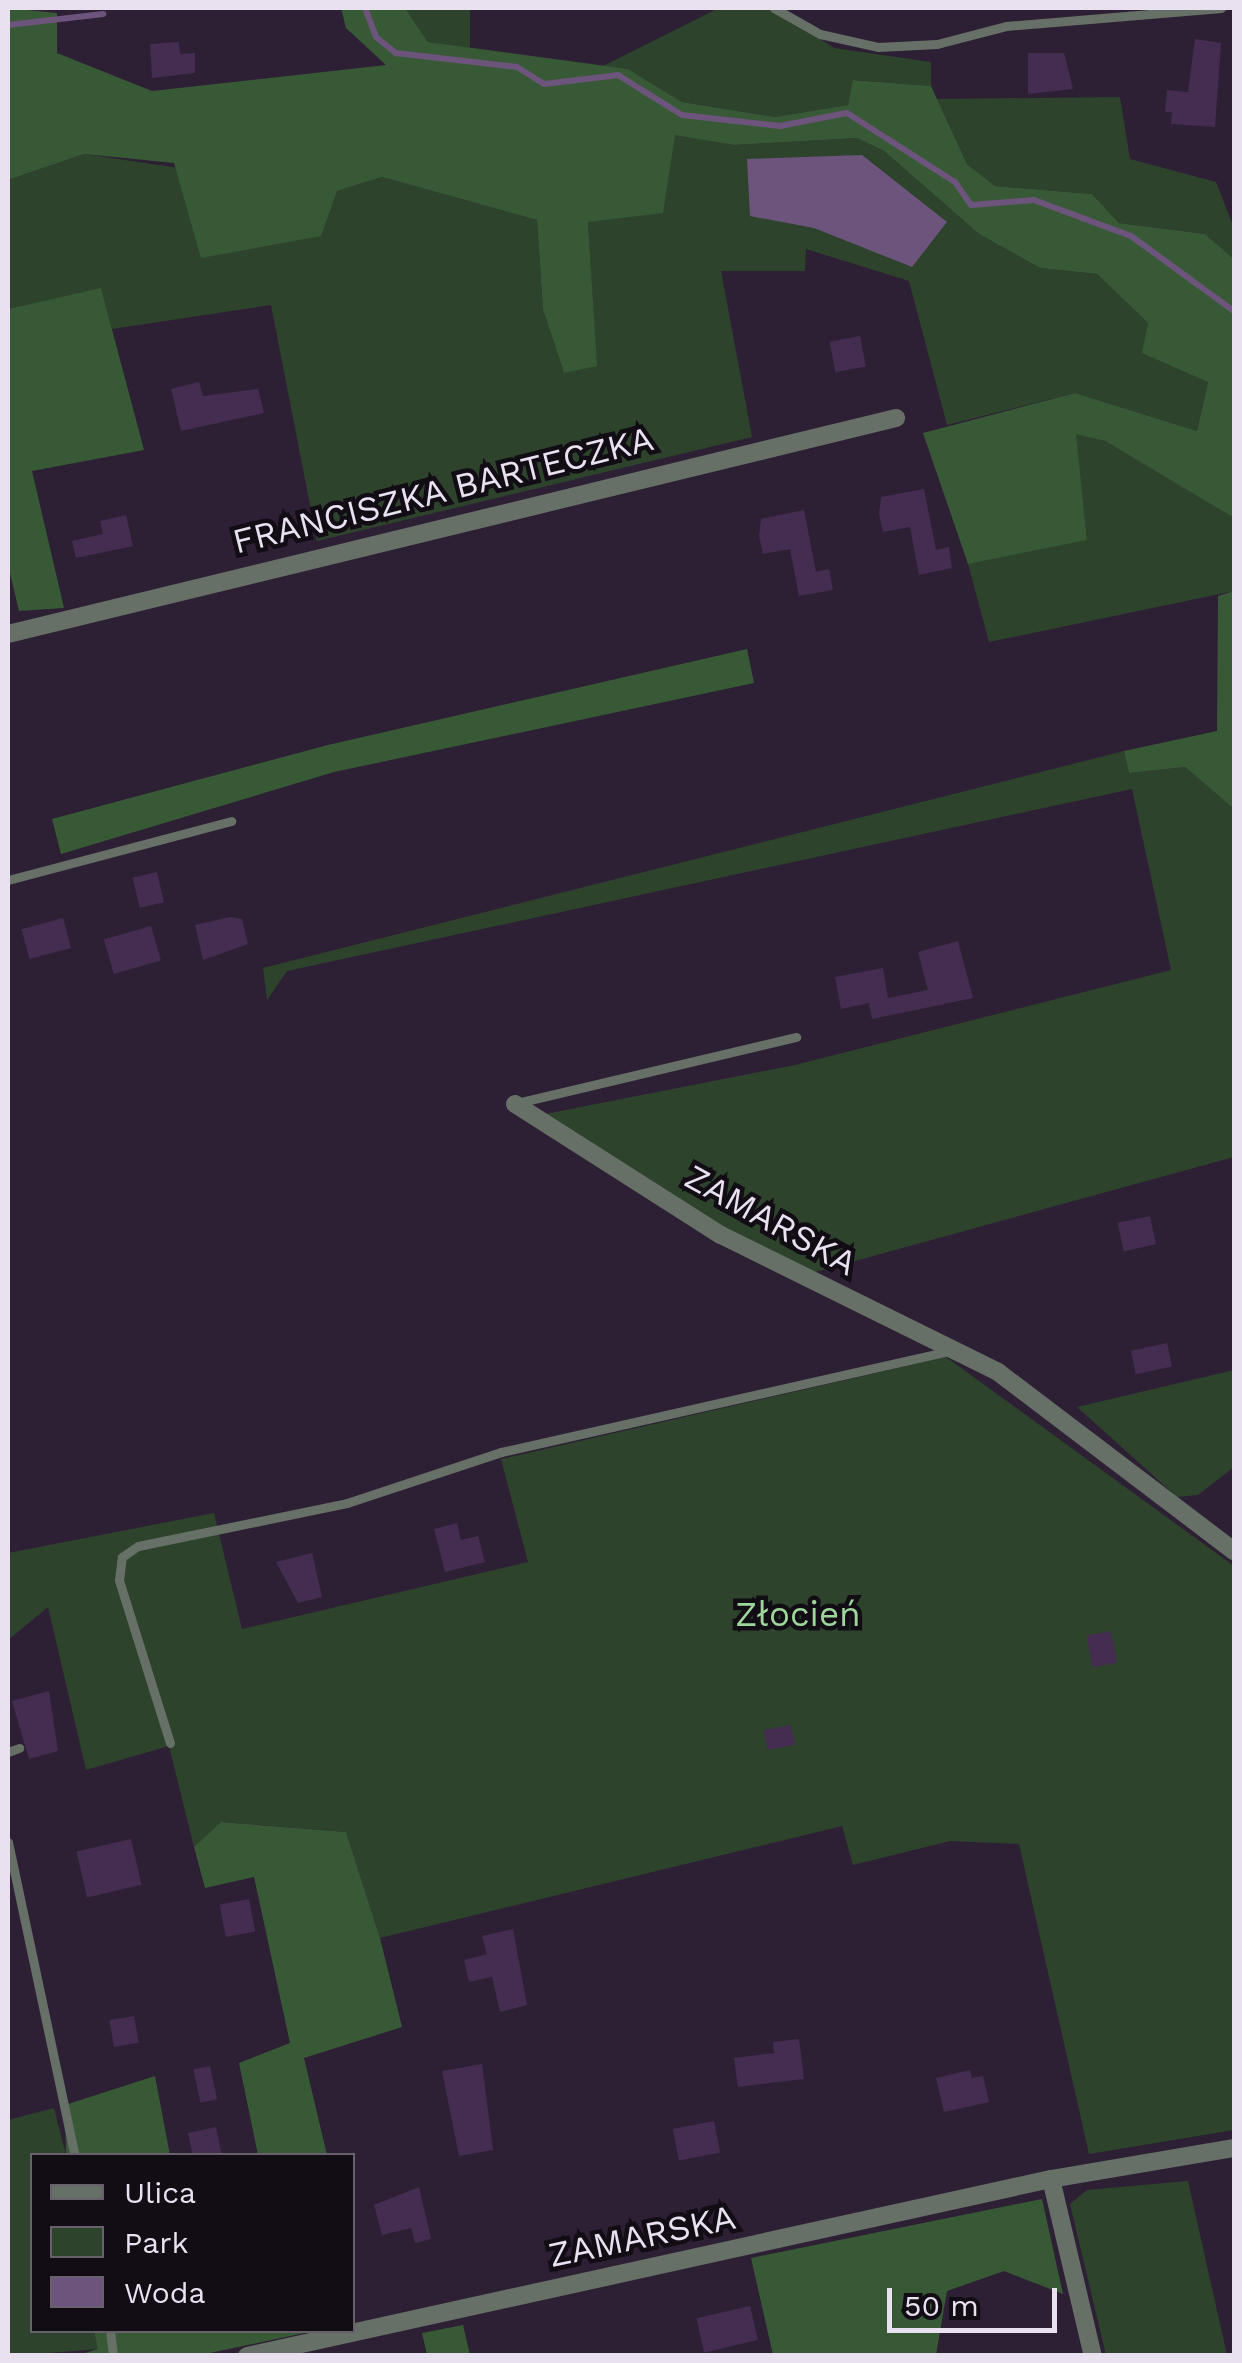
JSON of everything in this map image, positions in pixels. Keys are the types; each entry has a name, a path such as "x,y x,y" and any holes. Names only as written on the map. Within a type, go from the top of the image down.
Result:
{"street":[{"name":"FRANCISZKA BARTECZKA","path":"8,634 896,418"},
{"name":"ZAMARSKA","path":"515,1104 721,1235 1061,1414 1175,1513 1234,1551"},
{"name":"ZAMARSKA","path":"355,2332 1051,2179 1234,2148"},
{"path":"1051,2179 1093,2356"},
{"name":"ZAMARSKA","path":"247,2356 351,2333"}],"lane":[{"path":"774,8 820,34 878,47 937,44 1006,26 1221,8"},
{"path":"8,880 230,821"},
{"name":"ZAMARSKA","path":"515,1104 796,1038"},
{"path":"170,1743 119,1580 122,1557 138,1546 347,1503 501,1452 949,1352"},
{"path":"8,1752 19,1748"},
{"path":"8,1842 74,2153"}],"green space":[{"path":"8,8 57,13 57,53 152,91 386,65 346,28 341,8 405,8 428,42 628,69 682,102 775,117 848,105 853,80 931,86 967,164 995,186 1092,194 1119,223 1205,234 1234,259 1234,518 1105,441 1076,434 1087,540 968,564 923,433 1075,393 1197,431 1208,382 1142,353 1148,323 1097,274 1040,268 979,234 884,151 857,138 734,145 675,135 663,213 588,222 597,366 564,373 543,310 537,220 382,177 337,191 321,236 201,258 174,163 84,154 8,180"},
{"path":"405,8 470,8 470,48 428,42"},
{"path":"719,8 772,8 834,48 931,62 931,86 854,80 848,105 775,117 682,102 628,69 603,66"},
{"path":"1120,97 1130,159 1216,182 1234,228 1234,259 1205,234 1119,223 1092,194 995,186 967,164 937,99"},
{"path":"675,134 734,145 857,138 884,151 979,234 1040,268 1097,274 1148,323 1143,353 1208,381 1197,431 1075,393 947,425 909,281 806,249 805,271 721,271 752,437 317,541 271,305 112,329 101,289 8,309 8,180 84,154 337,191 382,177 537,220 543,310 564,373 596,365 588,222"},
{"path":"101,288 144,450 32,471 64,608 19,611 8,565 8,309"},
{"path":"1075,433 1105,441 1234,518 1234,591 989,642 968,564 1087,539"},
{"path":"1234,591 1234,809 1185,767 1129,773 1124,751 1217,731 1218,596"},
{"path":"747,649 754,683 334,772 61,854 52,819 328,745"},
{"path":"1124,751 1129,773 1185,767 1234,809 1234,1157 815,1272 729,1232 545,1114 795,1065 1171,970 1132,789 287,971 267,1000 263,968"},
{"name":"Złocień","path":"946,1357 1234,1566 1234,2130 1089,2154 1019,1844 950,1841 853,1865 842,1826 380,1938 346,1832 222,1822 194,1847 169,1746 86,1770 48,1607 8,1640 8,1553 214,1513 242,1629 528,1562 501,1459"},
{"path":"1234,1370 1234,1467 1198,1495 1177,1497 1077,1407"},
{"path":"221,1822 346,1832 380,1938 402,2027 304,2058 327,2153 258,2153 239,2063 290,2043 254,1877 205,1888 194,1847"},
{"path":"155,2076 170,2153 66,2153 65,2105"},
{"path":"54,2108 65,2153 30,2153 30,2333 95,2333 99,2349 8,2356 8,2120"},
{"path":"1188,2181 1227,2355 1106,2355 1070,2204 1087,2190"},
{"path":"1042,2199 1063,2294 1004,2271 947,2291 936,2355 773,2355 751,2258"},
{"path":"463,2325 470,2355 427,2355 422,2333"},
{"path":"94,2333 304,2333 200,2355 75,2356 98,2349"}],"water":[{"path":"862,155 947,222 912,267 814,228 750,216 747,159"}],"building":[{"path":"1195,39 1221,43 1215,127 1171,124 1172,112 1165,112 1167,90 1188,92"},
{"path":"179,42 180,54 195,53 195,73 152,78 150,44"},
{"path":"1028,53 1064,53 1073,89 1028,94"},
{"path":"860,336 866,366 835,372 830,342"},
{"path":"199,382 203,396 258,389 264,413 181,431 171,389"},
{"path":"924,489 936,550 949,547 952,568 919,575 910,527 883,532 879,514 881,497"},
{"path":"804,510 816,572 829,569 833,590 799,596 790,549 763,554 759,536 761,519"},
{"path":"126,515 133,546 76,558 72,541 103,534 100,521"},
{"path":"157,872 164,902 140,908 133,878"},
{"path":"230,917 242,919 248,944 203,960 195,925"},
{"path":"63,918 71,948 29,959 21,929"},
{"path":"151,926 161,961 114,974 104,940"},
{"path":"958,941 973,998 872,1019 869,1003 841,1009 835,977 883,968 888,998 928,990 918,952"},
{"path":"1150,1216 1156,1244 1124,1251 1118,1223"},
{"path":"1167,1343 1172,1366 1136,1374 1131,1351"},
{"path":"457,1523 461,1540 478,1536 485,1562 445,1572 434,1529"},
{"path":"312,1553 322,1597 298,1603 276,1562"},
{"path":"1111,1631 1117,1662 1093,1667 1086,1636"},
{"path":"49,1691 58,1751 29,1759 12,1701"},
{"path":"791,1725 795,1745 767,1750 764,1730"},
{"path":"131,1839 142,1885 87,1897 76,1852"},
{"path":"249,1899 255,1931 226,1937 220,1905"},
{"path":"513,1929 527,2005 500,2012 492,1977 469,1982 464,1960 487,1954 482,1936"},
{"path":"134,2016 139,2043 114,2047 109,2020"},
{"path":"799,2039 804,2079 738,2087 734,2058 774,2053 773,2042"},
{"path":"482,2064 493,2150 459,2156 442,2071"},
{"path":"210,2066 217,2099 200,2103 193,2070"},
{"path":"970,2070 972,2078 983,2076 989,2102 944,2112 936,2078"},
{"path":"714,2121 720,2152 679,2160 673,2129"},
{"path":"216,2127 221,2153 192,2153 188,2133"},
{"path":"419,2187 431,2239 415,2243 411,2228 382,2235 374,2205"},
{"path":"750,2306 758,2340 704,2352 696,2318"}],"waterway":[{"path":"365,8 376,37 396,53 517,67 544,84 618,75 682,115 780,126 847,113 955,182 971,205 1034,200 1131,236 1234,311"},
{"path":"8,25 103,14"}]}
